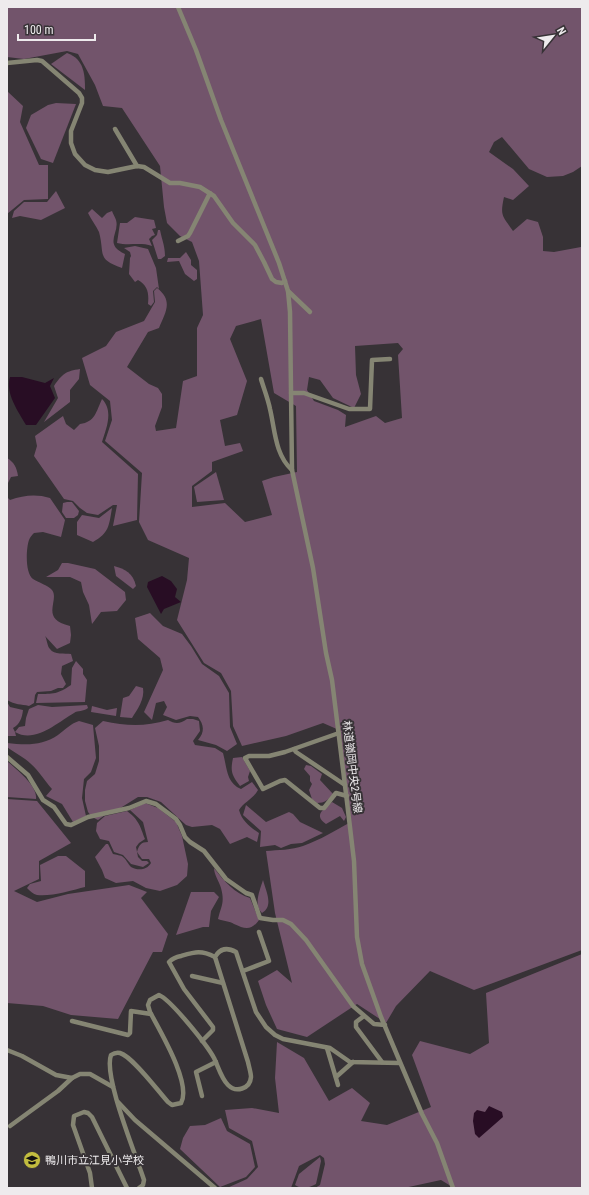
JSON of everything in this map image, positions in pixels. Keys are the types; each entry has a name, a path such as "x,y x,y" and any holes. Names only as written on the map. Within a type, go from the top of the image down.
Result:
{"street":[{"path":"178,7 196,50 221,120 288,292 290,312 292,470"},
{"path":"7,63 37,60 42,61 80,92 82,103 71,131 71,143 75,154 85,165 95,170 108,172 137,166 144,167 170,183 180,183 200,187 214,196 233,223 255,245 272,279 276,282 285,282"},
{"path":"115,129 137,166"},
{"path":"178,241 188,236 190,233 210,193"},
{"path":"288,292 310,312"},
{"path":"291,393 304,393 349,409 370,409 372,360 390,359"},
{"path":"261,379 270,408 277,445 286,464 292,470"},
{"name":"林道嶺岡中央2号線","path":"292,470 313,568 326,653 332,680 354,861 357,937 362,964 368,983 400,1063 422,1114 437,1143 453,1188"},
{"path":"339,733 285,752 269,756 249,756 245,758 263,790 285,780 320,808 324,808 336,793 346,796"},
{"path":"294,749 296,752 345,785"},
{"path":"7,757 28,775 43,800 54,807 66,824 71,825 88,817 129,808 146,801 156,804 176,819 190,842 204,851 226,878 246,893 252,895 260,918 283,920 291,924 306,940 353,1006 374,1024 385,1025"},
{"path":"243,971 269,961 259,932"},
{"path":"215,957 218,952 224,949 230,948 236,952 256,1012 266,1027 283,1039 330,1048 350,1062 400,1063"},
{"path":"139,1188 143,1185 144,1180 113,1087 109,1070 109,1060 111,1055 115,1053 121,1054 132,1062 172,1105 181,1103 184,1098 184,1090 178,1066 148,1005 150,1000 159,995 163,997 202,1041 216,1062 225,1081 233,1089 239,1090 245,1088 251,1077 248,1062 215,957 208,953 195,951 174,958 169,962 184,989 213,1027 213,1030 202,1041"},
{"path":"192,976 222,983"},
{"path":"72,1021 128,1035 130,1033 130,1011 132,1010 152,1014"},
{"path":"364,1016 356,1022 356,1027 382,1062"},
{"path":"327,1048 338,1085"},
{"path":"7,1050 28,1059 56,1075 72,1078"},
{"path":"202,1096 196,1072 216,1062"},
{"path":"336,1078 353,1062"},
{"path":"10,1126 58,1091 72,1078 84,1073 90,1074 113,1087"},
{"path":"117,1101 135,1120 215,1188"},
{"path":"92,1188 90,1173 73,1124 74,1116 84,1112 88,1113 92,1117 127,1188"}],"shaded area":[{"path":"7,7 582,7 582,166 563,176 547,177 529,169 502,137 494,142 489,152 513,169 529,186 513,200 504,197 502,212 506,222 513,231 527,219 538,222 543,237 543,251 554,252 581,247 582,242 582,950 474,990 430,971 396,1006 386,1023 357,1004 307,1037 277,1029 266,1005 258,981 277,970 292,983 275,913 266,851 290,849 303,846 322,838 351,822 339,730 323,723 286,736 242,746 233,726 231,691 221,673 204,663 177,620 187,580 189,558 148,540 139,522 142,473 105,441 112,420 110,401 90,385 82,358 106,346 116,332 144,321 155,302 154,291 157,288 167,302 164,317 159,328 148,332 127,367 149,384 158,388 162,394 162,407 155,426 156,431 176,428 183,381 197,376 197,328 203,315 199,261 192,242 180,236 167,223 160,166 122,108 103,106 95,85 78,54 67,51 24,59 7,57","holes":["261,319 274,393 296,406 297,472 262,481 272,515 245,522 225,503 192,507 192,486 212,471 212,462 243,451 240,443 225,446 220,420 237,415 247,381 230,339 236,326","398,343 403,349 398,355 402,418 385,423 376,416 345,427 346,415 338,410 314,401 307,390 309,377 320,380 333,398 354,408 361,394 356,375 355,346"]},
{"path":"67,53 77,59 80,63 85,78 85,90 51,64"},
{"path":"7,91 23,106 20,122 39,165 48,165 48,199 24,200 7,214"},
{"path":"56,103 76,104 53,163 41,159 26,128 31,115 48,105"},
{"path":"56,191 65,208 41,220 20,216 12,218 14,211 24,202 47,202"},
{"path":"92,209 102,218 107,213 112,211 117,225 114,238 115,246 118,250 125,254 122,268 108,262 103,255 99,232 88,213"},
{"path":"135,217 154,220 156,228 152,229 155,235 149,239 152,246 143,244 117,243 120,223 127,223"},
{"path":"158,230 160,230 165,252 165,256 161,259 158,259 152,240 157,235"},
{"path":"135,246 148,249 156,268 159,289 157,287 153,291 154,302 151,306 148,304 148,293 146,287 138,280 135,282 129,274 131,256 130,252 124,248"},
{"path":"186,252 191,260 191,265 197,270 197,279 194,281 185,274 179,261 167,262 168,258 180,258"},
{"path":"80,369 79,379 70,390 70,402 44,422 58,398 54,386 65,374"},
{"path":"10,377 22,377 45,383 54,378 50,386 55,398 36,425 26,425 16,408 9,389"},
{"path":"102,399 108,409 108,420 102,442 138,474 137,520 113,526 117,505 113,505 98,515 87,513 73,501 64,499 34,456 37,446 35,436 63,416 66,424 74,430 80,424 92,419"},
{"path":"7,458 12,461 17,470 18,476 11,477 7,485"},
{"path":"216,472 224,500 197,502 194,487"},
{"path":"30,496 50,498 65,520 61,537 43,532 34,533 29,539 27,566 30,576 33,579 52,590 54,599 52,609 55,619 70,626 70,643 57,649 45,636 48,646 54,652 71,654 73,661 62,666 61,674 66,684 63,688 37,692 34,703 29,706 15,704 7,700 7,497 10,500"},
{"path":"72,502 79,511 78,515 74,518 66,518 62,512 63,503"},
{"path":"112,508 107,528 98,539 93,542 77,535 77,522 82,515 99,518"},
{"path":"62,563 95,569 125,592 126,600 117,611 101,612 92,624 89,605 83,592 81,582 70,577 46,577 58,570"},
{"path":"114,566 125,570 131,575 136,586 133,589 116,576"},
{"path":"162,576 171,581 177,589 175,597 181,602 164,609 161,614 147,587 148,582"},
{"path":"150,613 163,626 182,634 202,664 219,676 229,693 230,727 237,744 227,751 216,745 198,740 202,734 203,728 198,717 190,716 176,720 163,715 167,707 164,701 156,703 152,720 144,712 163,670 160,658 138,639 135,618"},
{"path":"76,661 83,669 83,674 87,680 85,702 36,703 38,694 55,693 71,685 72,668"},
{"path":"136,686 143,688 142,700 138,708 132,718 120,717 123,698 129,696"},
{"path":"7,702 10,707 23,710 20,720 13,728 16,736 7,736"},
{"path":"38,705 52,707 87,705 88,708 76,712 38,734 23,735 15,732 19,727 25,726 29,709"},
{"path":"92,706 107,710 117,708 116,716 91,712"},
{"path":"187,719 199,721 200,731 193,741 195,745 215,748 223,753 228,774 232,783 241,789 252,782 258,790 254,796 239,810 244,821 259,833 257,842 247,837 230,844 220,829 212,825 192,827 186,825 161,802 147,797 138,797 98,820 92,817 88,812 85,801 85,790 87,781 95,774 99,761 99,746 95,728 103,721 136,725 151,724 168,720 178,723"},
{"path":"79,721 93,725 96,758 91,772 84,779 82,798 86,816 73,822 62,804 46,796 52,789 34,767 7,747 7,743 40,743 52,739"},
{"path":"242,757 250,771 248,777 249,781 240,786 233,776 232,767 233,758"},
{"path":"7,761 30,783 36,794 36,799 7,797"},
{"path":"306,765 311,766 322,774 320,780 333,794 326,801 317,803 312,799 309,790 312,784 310,781 310,776 304,769"},
{"path":"7,799 37,801 71,843 39,861 39,879 14,891 37,902 68,894 129,885 147,892 141,898 168,934 162,952 153,952 118,1019 71,1015 43,1006 7,1003"},
{"path":"332,802 342,808 346,817 344,821 340,816 326,824 320,818 320,815 321,812"},
{"path":"145,803 158,808 176,822 182,836 188,864 187,876 177,885 160,891 146,888 133,881 116,883 105,878 95,857 106,844 108,844 113,854 122,856 131,867 142,869 151,863 149,859 142,859 137,852 141,844 148,842 143,822 130,810"},
{"path":"246,805 266,822 289,812 293,814 300,822 323,833 302,843 291,844 281,848 275,845 260,847 261,831 243,815"},
{"path":"127,811 137,820 145,839 136,847 138,857 142,861 147,861 149,863 143,867 131,864 123,855 114,852 109,841 100,839 96,831 97,823 105,816"},
{"path":"58,856 66,856 85,871 85,887 48,895 37,895 33,893 27,888 30,884 41,881 40,865"},
{"path":"214,868 225,882 234,890 250,898 259,920 256,924 245,928 231,922 218,919 223,897"},
{"path":"263,880 268,898 268,906 262,913 259,910 258,902"},
{"path":"191,892 214,892 219,897 211,911 209,927 203,927 176,935"},
{"path":"582,954 582,1188 454,1188 441,1180 404,1188 315,1188 320,1185 325,1164 324,1158 320,1155 299,1166 291,1188 227,1188 247,1179 258,1167 252,1141 229,1128 225,1110 252,1108 279,1113 275,1078 277,1042 304,1058 329,1101 352,1088 370,1103 361,1121 387,1125 431,1107 412,1055 420,1041 470,1054 489,1043 486,993"},
{"path":"489,1106 502,1112 503,1117 479,1138 475,1134 473,1121 474,1113 477,1110 485,1112"},
{"path":"221,1118 227,1131 250,1144 255,1167 246,1177 220,1187 180,1149 183,1138 190,1126 205,1125"},
{"path":"320,1157 321,1161 316,1184 306,1188 300,1188 295,1185 299,1174"}],"place":[{"name":"鴨川市立江見小学校","path":"32,1160"}]}
